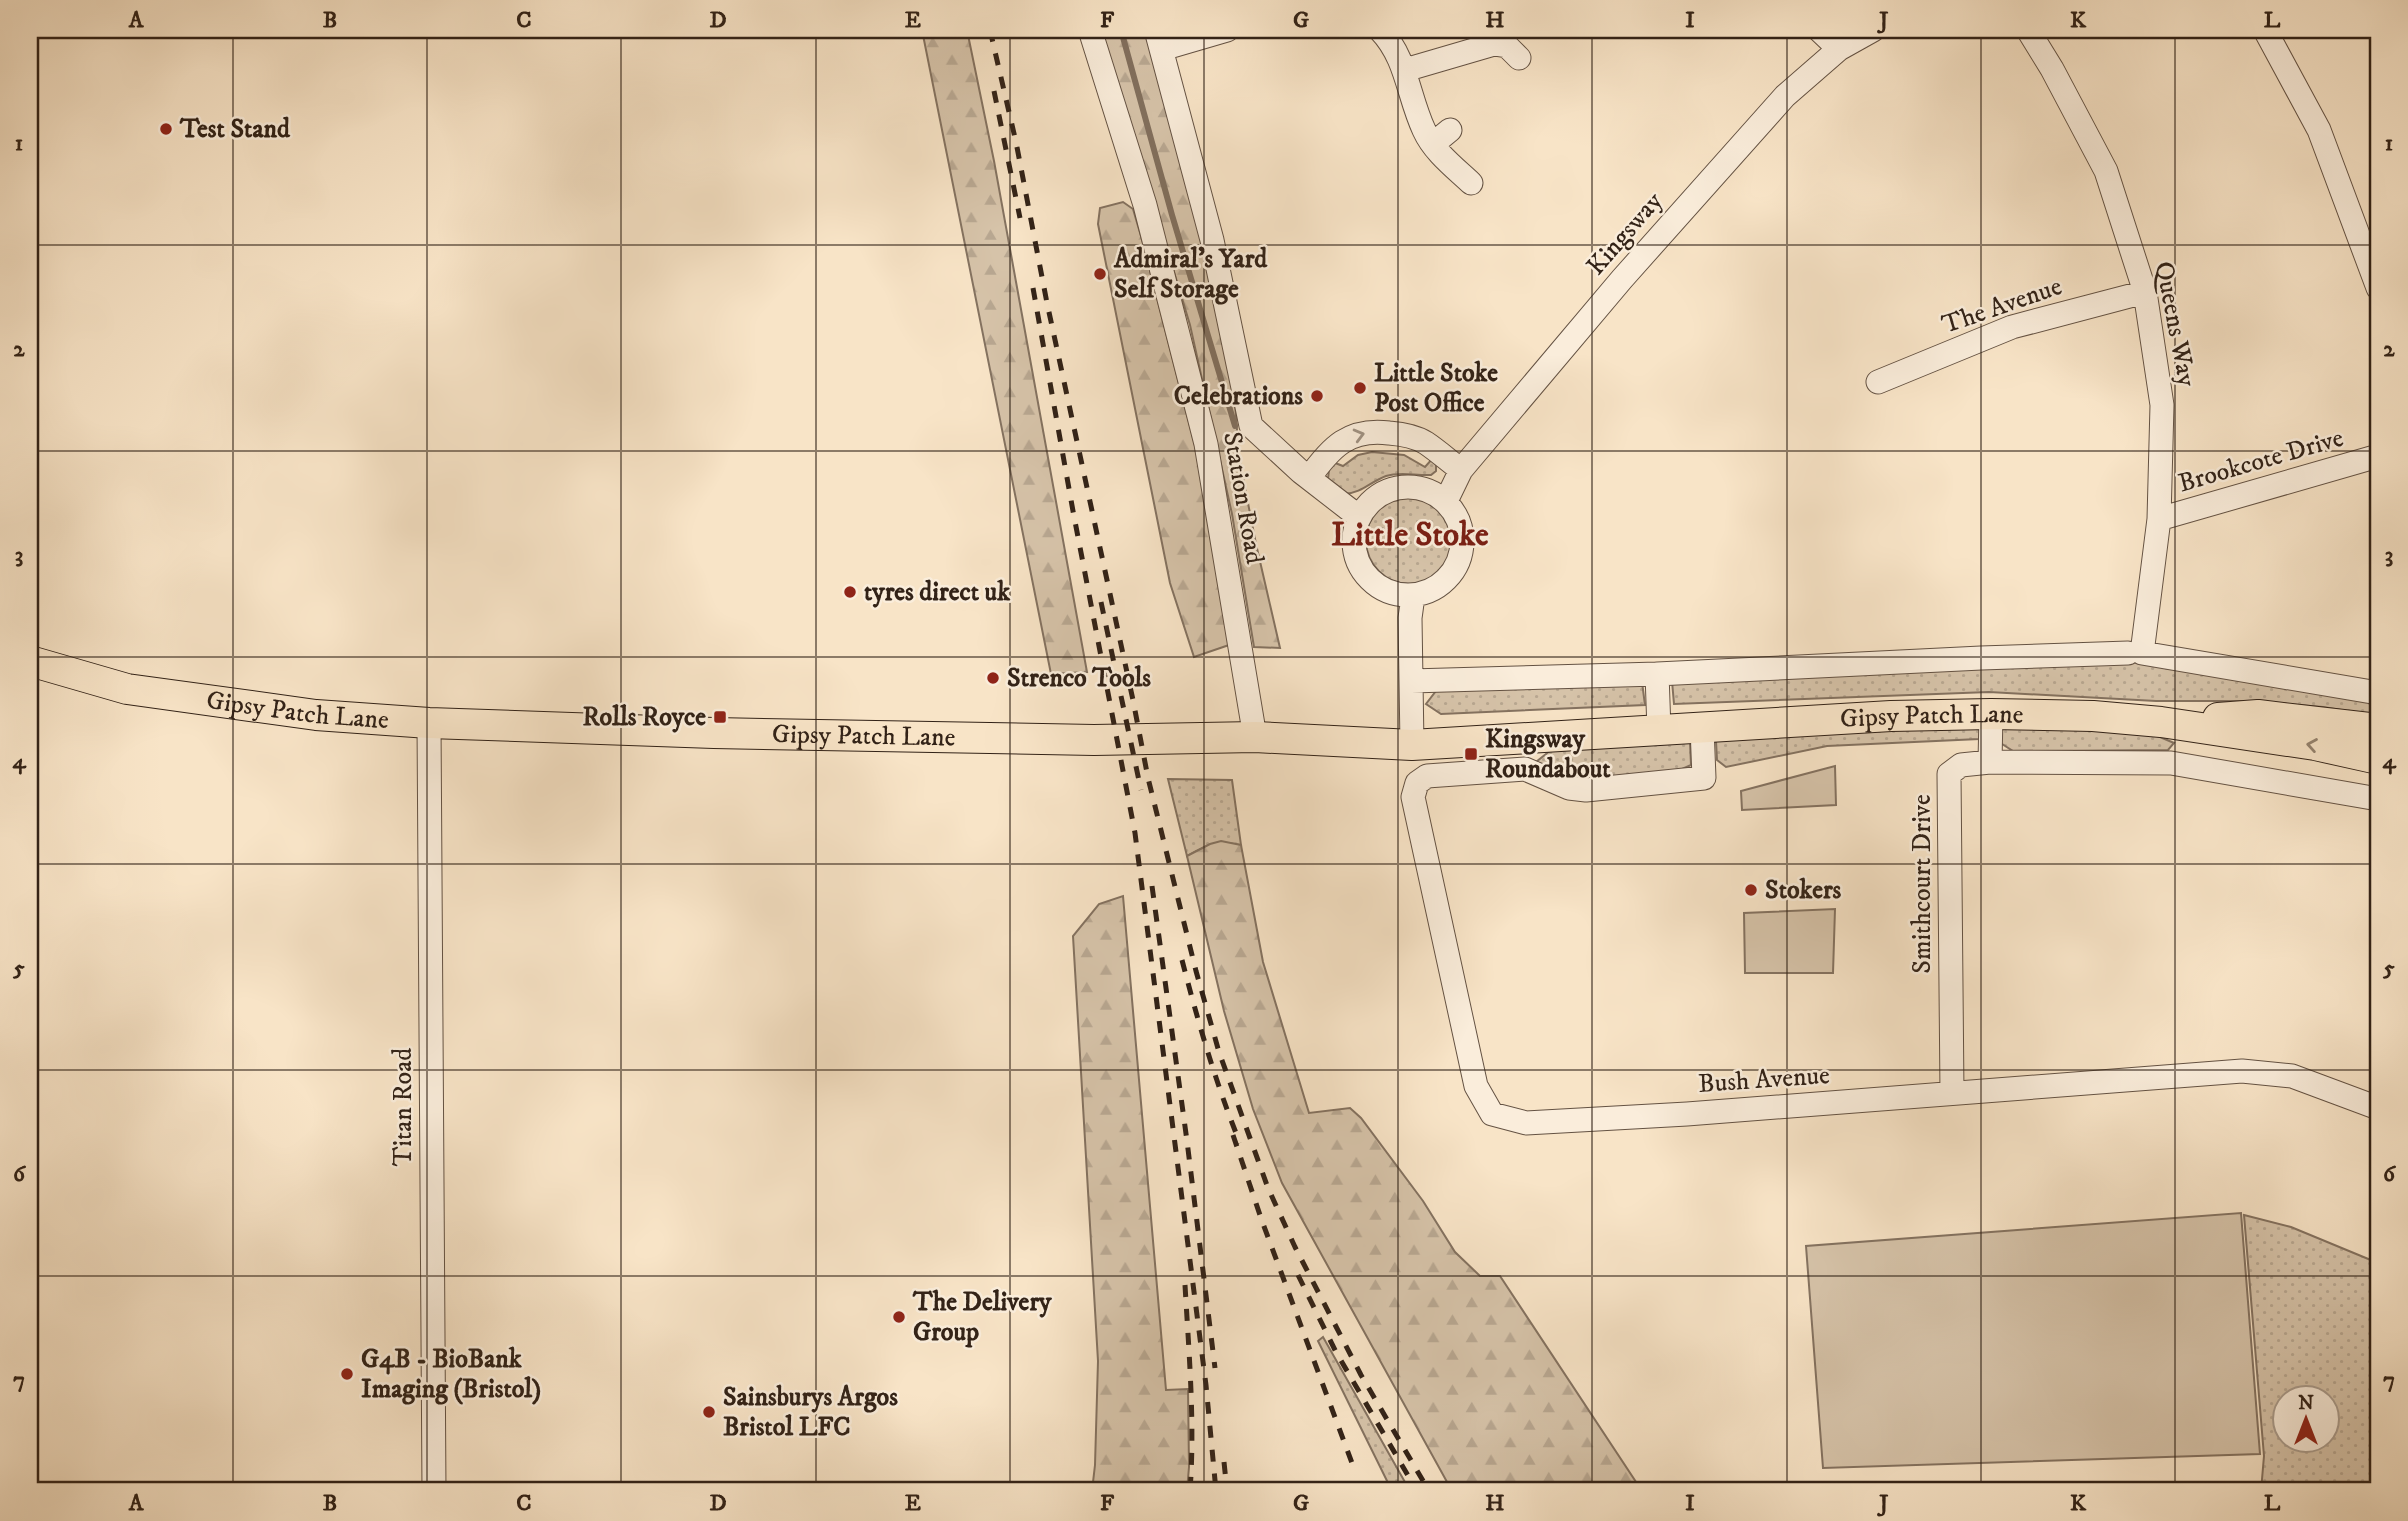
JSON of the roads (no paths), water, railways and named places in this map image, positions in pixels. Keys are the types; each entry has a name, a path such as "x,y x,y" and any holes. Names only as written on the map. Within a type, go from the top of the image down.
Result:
{"main road":[{"name":"Gipsy Patch Lane","path":"30,661 127,689 316,715 429,723 714,733 1094,740 1255,737 1412,745 1891,716 2093,716 2161,722 2315,745 2378,760"},
{"name":"Gipsy Patch Lane","path":"2161,722 2258,715 2378,729"}],"street":[{"name":"Station Road","path":"1090,30 1145,205 1206,444 1255,737"},
{"path":"1227,30 1159,39 1212,240 1251,426 1309,478 1359,517"},
{"path":"1380,30 1398,53 1405,70 1411,100 1425,133 1441,137 1443,158 1471,183"},
{"path":"1819,30 1839,49"},
{"name":"Kingsway","path":"1446,501 1461,470 1622,279 1785,96 1839,49 1873,30"},
{"name":"Queens Way","path":"2028,30 2052,69 2106,171 2145,292 2162,405 2160,519 2135,653"},
{"path":"2264,30 2319,130 2378,288"},
{"path":"1405,70 1497,37 1520,58"},
{"name":"The Avenue","path":"1878,382 2012,327 2145,292"},
{"path":"1309,478 1339,443 1355,435 1378,431 1405,435 1424,442 1461,470"},
{"name":"Brookcote Drive","path":"2160,519 2378,456"},
{"path":"1416,486 1432,491 1446,501 1457,515 1463,532 1457,567 1446,581 1430,591 1413,596 1381,589 1368,578 1359,565 1354,549 1354,532 1359,517 1369,503 1383,492 1416,486"},
{"path":"1412,745 1410,618 1413,596"},
{"path":"1411,681 1657,674 1982,658 2103,665 2135,653 2378,693"},
{"path":"1657,674 1659,730"},
{"path":"1990,762 1991,715"},
{"name":"Titan Road","path":"429,723 434,1491"},
{"name":"Bush Avenue","path":"1702,727 1704,778 1586,790 1569,788 1525,769 1427,776 1418,783 1413,797 1475,1086 1492,1114 1526,1123 1686,1114 2242,1071 2292,1076 2378,1108"},
{"name":"Smithcourt Drive","path":"1952,1093 1949,774 1961,765 1990,762 2171,763 2378,799"}],"waterway":[{"path":"1121,30 1172,215 1235,426"}],"railway":[{"path":"990,30 1016,142 1047,303 1148,778 1219,1052 1268,1188 1295,1247 1361,1375 1429,1491"},
{"path":"994,91 1020,218"},
{"path":"1033,288 1135,833 1206,1385 1216,1491"},
{"path":"1101,602 1141,790"},
{"path":"1152,886 1215,1368"},
{"path":"1182,960 1208,1053 1240,1143"},
{"path":"1233,1135 1355,1471"},
{"path":"1298,1275 1336,1352 1417,1491"},
{"path":"1185,1285 1192,1414 1190,1491"},
{"path":"1224,1462 1227,1491"}],"place":[{"name":"Test Stand","path":"166,129"},
{"name":"Admiral's Yard Self Storage","path":"1100,274"},
{"name":"Little Stoke Post Office","path":"1360,388"},
{"name":"Celebrations","path":"1317,396"},
{"name":"tyres direct uk","path":"850,592"},
{"name":"Strenco Tools","path":"993,678"},
{"name":"Rolls Royce","path":"720,717"},
{"name":"Kingsway Roundabout","path":"1471,754"},
{"name":"Stokers","path":"1751,890"},
{"name":"The Delivery Group","path":"899,1317"},
{"name":"G4B - BioBank Imaging (Bristol)","path":"347,1374"},
{"name":"Sainsburys Argos Bristol LFC","path":"709,1412"}],"district":[{"name":"Little Stoke","path":"1410,535"}]}
